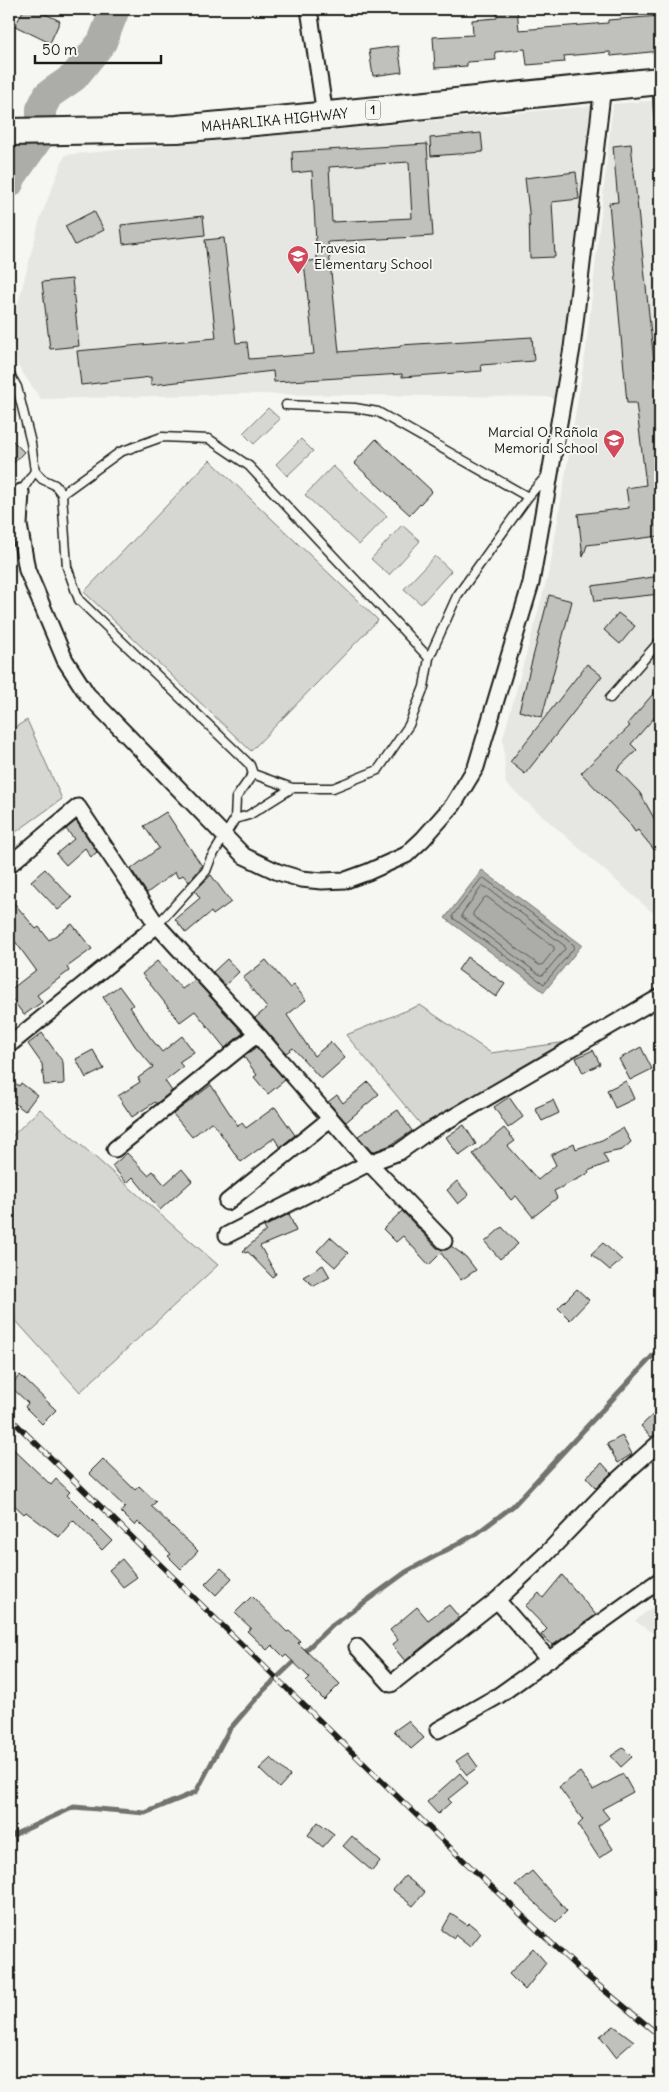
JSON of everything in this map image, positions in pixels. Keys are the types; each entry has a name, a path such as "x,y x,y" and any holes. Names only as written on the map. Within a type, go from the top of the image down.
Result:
{"highway":[{"name":"MAHARLIKA HIGHWAY","path":"9,132 177,129 659,81"}],"street":[{"path":"309,9 325,115"},
{"path":"21,492 19,525 27,570 65,660 87,694 244,856 278,872 301,878 330,881 346,880 406,855 453,805 476,767 532,584 572,348 603,86"},
{"path":"9,510 21,492"},
{"path":"9,865 78,808 157,925 257,1034 368,1163 444,1241"},
{"path":"9,1045 157,925"},
{"path":"227,1235 368,1163 399,1152 426,1133 660,997"},
{"path":"114,1149 257,1034"},
{"path":"227,1202 330,1120"},
{"path":"357,1647 391,1684 497,1600 546,1554 613,1484 660,1442"},
{"path":"438,1730 498,1696 660,1580"},
{"path":"497,1600 548,1660"}],"lane":[{"path":"659,81 660,142"},
{"path":"9,373 17,387 31,443 35,471 42,479 55,485 62,494 67,567 79,600 237,750 250,765 253,774"},
{"path":"286,404 355,408 378,412 528,497"},
{"path":"62,494 120,452 162,437 208,439 250,466 429,658"},
{"path":"253,774 292,788 333,788 378,770 409,725 424,687 429,658 458,596 528,497 552,470"},
{"path":"21,492 35,471"},
{"path":"610,698 660,641"},
{"path":"157,925 206,871 235,819 236,798 253,774"},
{"path":"235,819 249,815 292,788"}],"shaded area":[{"name":"Marcial O. Rañola Memorial School","path":"660,100 660,919 506,784 503,738 550,568 586,350 613,104"},
{"name":"Travesia Elementary School","path":"591,106 563,346 554,397 240,394 41,399 18,366 11,331 40,219 65,155"},
{"path":"268,408 280,419 254,444 243,433"},
{"path":"301,439 313,451 287,476 276,464"},
{"path":"210,460 378,620 251,751 84,592"},
{"path":"333,466 387,516 359,545 305,495"},
{"path":"402,525 420,541 389,575 371,559"},
{"path":"435,556 451,571 421,604 404,589"},
{"path":"27,720 62,799 9,837 9,731"},
{"path":"420,1005 491,1053 567,1042 423,1127 346,1035"},
{"path":"40,1109 218,1265 80,1392 9,1313 9,1139"},
{"path":"660,1601 660,1638 635,1621"}],"water":[{"path":"482,870 582,945 544,992 445,918"}],"building":[{"path":"24,9 35,9 60,21 50,43 15,26"},
{"path":"496,9 517,9 519,30 608,23 608,20 660,16 660,51 611,56 610,52 564,56 565,62 527,65 525,49 495,52 496,60 467,62 467,66 435,68 433,37 473,35 472,20 497,18"},
{"path":"398,46 402,72 373,76 369,50"},
{"path":"481,133 483,152 431,156 430,138"},
{"path":"427,144 433,236 328,242 339,352 400,347 400,345 532,337 534,361 481,365 482,371 402,377 402,374 274,382 273,371 151,385 151,377 81,385 77,351 216,338 205,240 224,238 236,343 247,342 249,359 314,354 304,262 317,260 312,171 293,173 292,152","holes":["409,162 412,218 332,222 329,167"]},
{"path":"631,144 660,419 660,536 587,545 583,557 578,514 629,508 626,488 646,485 636,403 627,403 609,203 618,202 613,146"},
{"path":"576,172 579,199 552,202 555,257 530,258 529,212 525,178"},
{"path":"94,211 104,230 75,245 65,226"},
{"path":"203,216 205,235 123,244 121,225"},
{"path":"72,279 79,346 50,349 42,282"},
{"path":"9,437 24,452 9,468"},
{"path":"376,439 432,491 410,515 354,463"},
{"path":"660,576 660,594 595,601 592,586"},
{"path":"549,595 572,601 542,717 519,711"},
{"path":"618,613 635,626 620,644 604,630"},
{"path":"587,664 602,676 525,774 510,762"},
{"path":"660,686 660,711 631,744 637,750 617,769 640,793 660,829 660,857 638,830 635,832 629,823 581,773 630,726 627,724"},
{"path":"166,812 202,866 189,882 183,875 178,878 175,872 147,893 131,869 159,848 144,826"},
{"path":"76,821 97,852 91,857 85,848 66,865 56,854 74,839 66,829"},
{"path":"45,869 72,898 58,910 31,881"},
{"path":"211,875 231,902 213,915 211,912 186,933 175,919 200,898 195,891"},
{"path":"9,897 36,929 39,927 49,940 72,924 92,949 67,967 69,971 37,995 42,1002 24,1015 9,995 9,991 36,970 9,933"},
{"path":"467,957 505,984 496,997 458,970"},
{"path":"227,959 239,972 225,985 213,972"},
{"path":"266,960 290,988 294,985 306,1000 287,1015 314,1056 331,1042 345,1058 321,1079 293,1048 286,1053 255,1018 267,1008 243,978"},
{"path":"157,961 182,989 195,980 243,1033 225,1048 195,1011 180,1022 142,974"},
{"path":"119,986 133,1005 130,1007 162,1052 182,1036 194,1052 179,1062 183,1067 165,1081 172,1091 156,1104 155,1102 132,1117 118,1096 140,1082 138,1078 153,1067 135,1046 103,997"},
{"path":"42,1033 63,1062 64,1084 44,1085 42,1064 28,1044"},
{"path":"256,1047 285,1080 268,1094 254,1077 257,1075 244,1057"},
{"path":"641,1047 652,1069 630,1080 619,1059"},
{"path":"93,1050 104,1069 86,1078 76,1059"},
{"path":"593,1050 600,1064 583,1073 576,1058"},
{"path":"9,1079 19,1086 21,1083 37,1095 25,1111 9,1099"},
{"path":"626,1081 634,1099 615,1108 607,1090"},
{"path":"368,1082 379,1094 346,1122 328,1102 337,1095 343,1103"},
{"path":"211,1085 238,1126 242,1123 246,1128 275,1107 295,1135 280,1147 274,1138 241,1162 213,1123 211,1122 192,1137 173,1114"},
{"path":"509,1097 523,1117 508,1128 494,1107"},
{"path":"553,1100 559,1113 542,1121 535,1108"},
{"path":"398,1110 412,1131 391,1145 372,1152 358,1136"},
{"path":"464,1125 476,1144 459,1156 446,1137"},
{"path":"504,1128 515,1141 508,1146 538,1180 556,1165 551,1155 574,1143 576,1149 602,1140 623,1128 631,1142 622,1150 603,1154 608,1163 588,1171 589,1173 554,1191 557,1198 533,1217 516,1196 511,1200 473,1154"},
{"path":"127,1153 148,1175 153,1171 165,1184 182,1169 192,1181 160,1210 133,1177 127,1183 112,1166"},
{"path":"457,1181 469,1195 458,1204 447,1190"},
{"path":"402,1211 437,1248 446,1250 451,1246 466,1257 476,1270 461,1280 441,1253 429,1265 403,1236 396,1242 383,1229"},
{"path":"289,1214 296,1231 260,1246 276,1274 272,1277 248,1252 245,1253 243,1251 266,1231 264,1227"},
{"path":"502,1227 518,1244 500,1259 485,1242"},
{"path":"330,1237 348,1253 335,1267 317,1251"},
{"path":"603,1243 622,1260 610,1270 591,1254"},
{"path":"323,1265 330,1277 314,1286 303,1277"},
{"path":"577,1289 589,1300 570,1320 558,1308"},
{"path":"20,1375 56,1410 42,1424 25,1407 28,1403 10,1386"},
{"path":"660,1408 660,1433 651,1437 641,1426"},
{"path":"622,1436 632,1454 618,1463 607,1444"},
{"path":"9,1445 51,1485 56,1479 70,1492 67,1495 112,1540 102,1550 73,1520 59,1537 26,1512 24,1514 9,1500"},
{"path":"103,1459 135,1490 139,1486 156,1502 151,1506 198,1551 181,1569 168,1556 171,1554 138,1522 135,1526 121,1512 125,1507 89,1473"},
{"path":"602,1463 611,1473 596,1488 586,1477"},
{"path":"122,1559 137,1577 123,1587 109,1570"},
{"path":"221,1568 232,1578 216,1595 205,1584"},
{"path":"562,1575 596,1615 553,1645 541,1635 547,1629 525,1606 539,1593 543,1598"},
{"path":"252,1596 287,1632 289,1631 300,1641 298,1643 340,1684 324,1700 306,1682 310,1678 286,1655 284,1657 272,1645 267,1650 247,1631 251,1628 235,1613"},
{"path":"449,1605 459,1617 405,1661 392,1645 398,1640 390,1630 417,1607 428,1620"},
{"path":"408,1721 424,1738 411,1749 394,1731"},
{"path":"623,1748 632,1757 621,1767 611,1756"},
{"path":"468,1753 478,1767 467,1775 456,1761"},
{"path":"271,1758 290,1776 279,1788 259,1769"},
{"path":"580,1772 593,1790 623,1774 633,1792 602,1809 609,1818 598,1826 613,1849 599,1858 578,1825 583,1820 559,1787"},
{"path":"460,1773 468,1783 448,1799 451,1802 438,1814 427,1802"},
{"path":"318,1822 334,1834 323,1847 308,1835"},
{"path":"352,1836 380,1861 372,1871 343,1846"},
{"path":"532,1871 567,1911 556,1922 515,1885"},
{"path":"405,1876 425,1892 413,1906 393,1890"},
{"path":"451,1914 467,1925 469,1923 481,1933 470,1947 455,1935 454,1938 442,1930"},
{"path":"533,1948 546,1963 525,1990 509,1974"},
{"path":"614,2026 634,2041 616,2057 600,2036"}],"waterway":[{"path":"9,183 37,140 41,125 41,109 48,95 74,77 102,42 115,9"},
{"path":"9,1837 74,1807 145,1813 196,1792 229,1730 262,1692 329,1628 406,1572 476,1534 513,1506 660,1348"}],"railway":[{"path":"9,1417 443,1841 582,1972 660,2036"}],"place":[{"name":"Travesia Elementary School","path":"298,275"},
{"name":"Marcial O. Rañola Memorial School","path":"614,459"}]}
